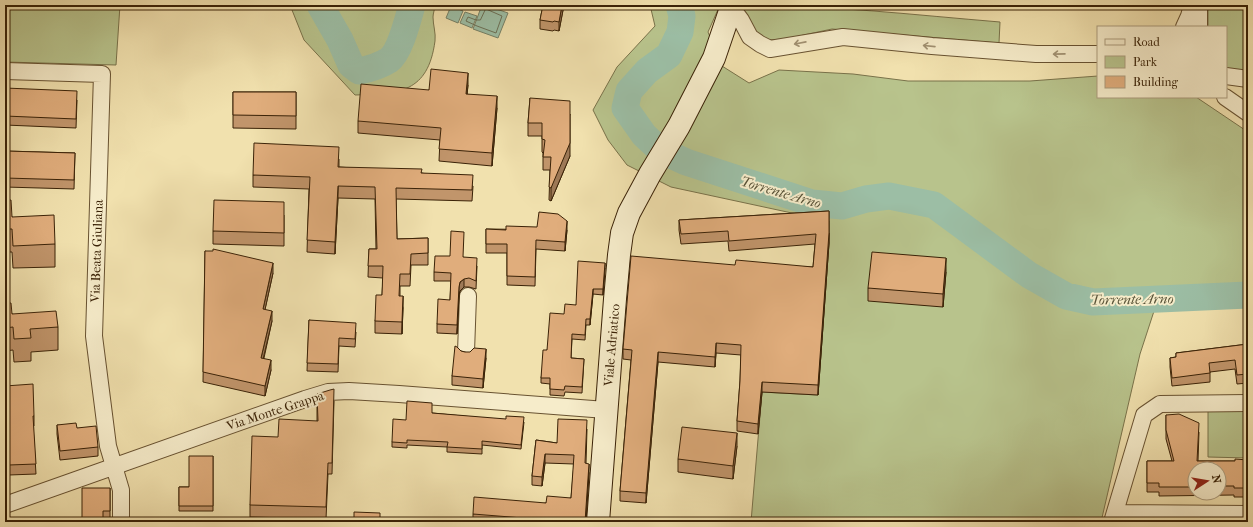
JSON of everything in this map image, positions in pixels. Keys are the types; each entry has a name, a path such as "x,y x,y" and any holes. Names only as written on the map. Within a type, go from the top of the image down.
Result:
{"street":[{"path":"1184,26 1192,5"},
{"path":"1199,5 1199,26"},
{"path":"732,6 750,37 770,49 843,37 1036,54 1097,54"},
{"name":"Viale Adriatico","path":"598,522 606,410 622,233 629,213 650,174 679,126 714,58 732,6"},
{"name":"Via Beata Giuliana","path":"5,71 102,74 94,336 108,446 121,490 121,522"},
{"path":"1227,76 1248,79"},
{"path":"1226,98 1248,113"},
{"path":"466,352 468,296"},
{"name":"Via Monte Grappa","path":"5,506 297,401 328,392 349,391 399,394 606,410"},
{"path":"1248,403 1160,404 1144,414 1113,517 1248,514"}],"green space":[{"path":"5,5 120,5 116,65 5,62"},
{"path":"290,5 435,5 433,17 435,41 426,71 418,81 409,87 398,91 371,95 355,95 304,40"},
{"path":"650,5 720,5 708,32 722,66 749,83 779,70 853,74 908,81 1030,81 1097,76 1097,98 1197,98 1248,132 1248,286 1245,288 1089,293 1090,308 1156,305 1140,354 1101,522 751,522 762,392 818,395 829,243 829,221 671,187 627,165 608,140 593,110 617,67 655,26"},
{"path":"743,5 775,5 840,9 1000,22 999,43 832,29 785,39 767,40 757,34 746,16"},
{"path":"1208,5 1248,5 1248,72 1227,70 1227,26 1208,26"},
{"path":"1208,409 1248,409 1248,458 1208,457"}],"water":[{"path":"482,5 508,13 498,38 473,29"},
{"path":"451,6 463,11 458,23 446,18"},
{"path":"465,12 477,16 472,28 460,23"}],"building":[{"path":"543,5 562,5 559,22 540,20"},
{"path":"431,69 468,73 466,94 497,96 492,153 439,149 441,128 358,121 361,84 429,90"},
{"path":"5,88 77,91 76,119 5,116"},
{"path":"233,92 296,92 296,116 233,115"},
{"path":"530,98 570,101 570,143 551,188 549,187 551,157 543,157 545,140 542,139 542,123 528,123"},
{"path":"254,143 339,147 338,167 422,169 421,173 473,175 472,190 396,188 397,239 428,238 428,253 411,254 410,274 400,274 399,296 403,296 402,322 375,321 376,295 382,295 383,266 368,266 369,249 377,249 375,187 338,186 335,242 307,240 310,177 253,175"},
{"path":"5,151 75,153 74,180 5,178"},
{"path":"5,200 11,200 12,217 54,215 55,244 13,246 12,229 5,229"},
{"path":"214,200 284,202 284,233 213,231"},
{"path":"829,211 829,233 818,385 762,382 758,424 737,421 741,345 716,343 715,357 658,352 646,493 620,491 632,350 623,349 631,256 735,265 736,260 813,267 816,234 729,241 728,231 681,234 679,220"},
{"path":"539,212 558,214 567,221 565,242 536,240 535,277 507,276 507,244 486,244 486,229 506,230 506,226 537,227"},
{"path":"451,231 464,232 463,257 477,258 476,281 469,278 460,282 457,325 437,324 438,299 450,300 451,273 434,272 435,256 450,256"},
{"path":"213,249 273,263 263,309 272,311 261,358 271,360 265,386 203,372 205,251 213,251"},
{"path":"872,252 946,258 943,294 868,288"},
{"path":"578,261 605,263 603,289 593,289 590,319 586,319 585,335 572,334 571,358 584,359 582,387 565,386 564,390 550,389 550,378 541,378 543,350 547,350 550,313 564,314 565,304 576,305"},
{"path":"5,303 11,303 12,314 56,311 58,327 30,329 31,338 14,339 13,327 5,328"},
{"path":"309,320 356,323 355,339 339,338 338,364 307,363"},
{"path":"1248,344 1248,374 1237,375 1235,360 1209,363 1210,373 1172,378 1170,358 1176,357 1176,353"},
{"path":"455,346 461,351 465,352 470,352 474,348 486,349 483,379 452,376"},
{"path":"33,384 36,464 9,465 8,446 5,446 5,386"},
{"path":"334,389 332,463 328,463 326,507 250,505 252,436 278,437 279,419 318,421 317,394"},
{"path":"407,401 432,403 432,413 506,419 506,416 524,417 521,445 482,441 482,449 447,447 448,442 407,440 407,443 392,442 393,419 406,420"},
{"path":"1179,414 1199,423 1197,461 1187,461 1187,487 1159,487 1159,483 1147,483 1147,461 1174,461 1166,430 1166,415"},
{"path":"558,419 587,420 585,463 589,464 585,522 560,522 473,514 474,497 546,503 547,496 571,498 574,455 545,454 542,477 532,476 536,440 557,443"},
{"path":"76,423 77,428 96,426 98,447 60,451 57,425"},
{"path":"682,427 737,433 733,466 678,459"},
{"path":"189,456 213,456 213,506 179,506 179,487 189,487"},
{"path":"1235,459 1248,460 1248,488 1234,488 1234,486 1227,486 1227,461 1235,461"},
{"path":"82,488 110,488 110,511 103,511 103,522 82,522"},
{"path":"354,512 380,513 380,522 354,522"},
{"path":"1240,518 1248,518 1248,522 1240,522"}],"waterway":[{"name":"Torrente Arno","path":"320,5 340,40 351,65 359,71 382,64 393,56 403,35 412,5"},
{"name":"Torrente Arno","path":"679,5 682,16 680,32 669,55 647,71 629,91 625,108 644,135 660,150 686,162 812,203 842,206 866,199 889,196 934,205 1029,275 1066,296 1093,302 1248,295"}]}
